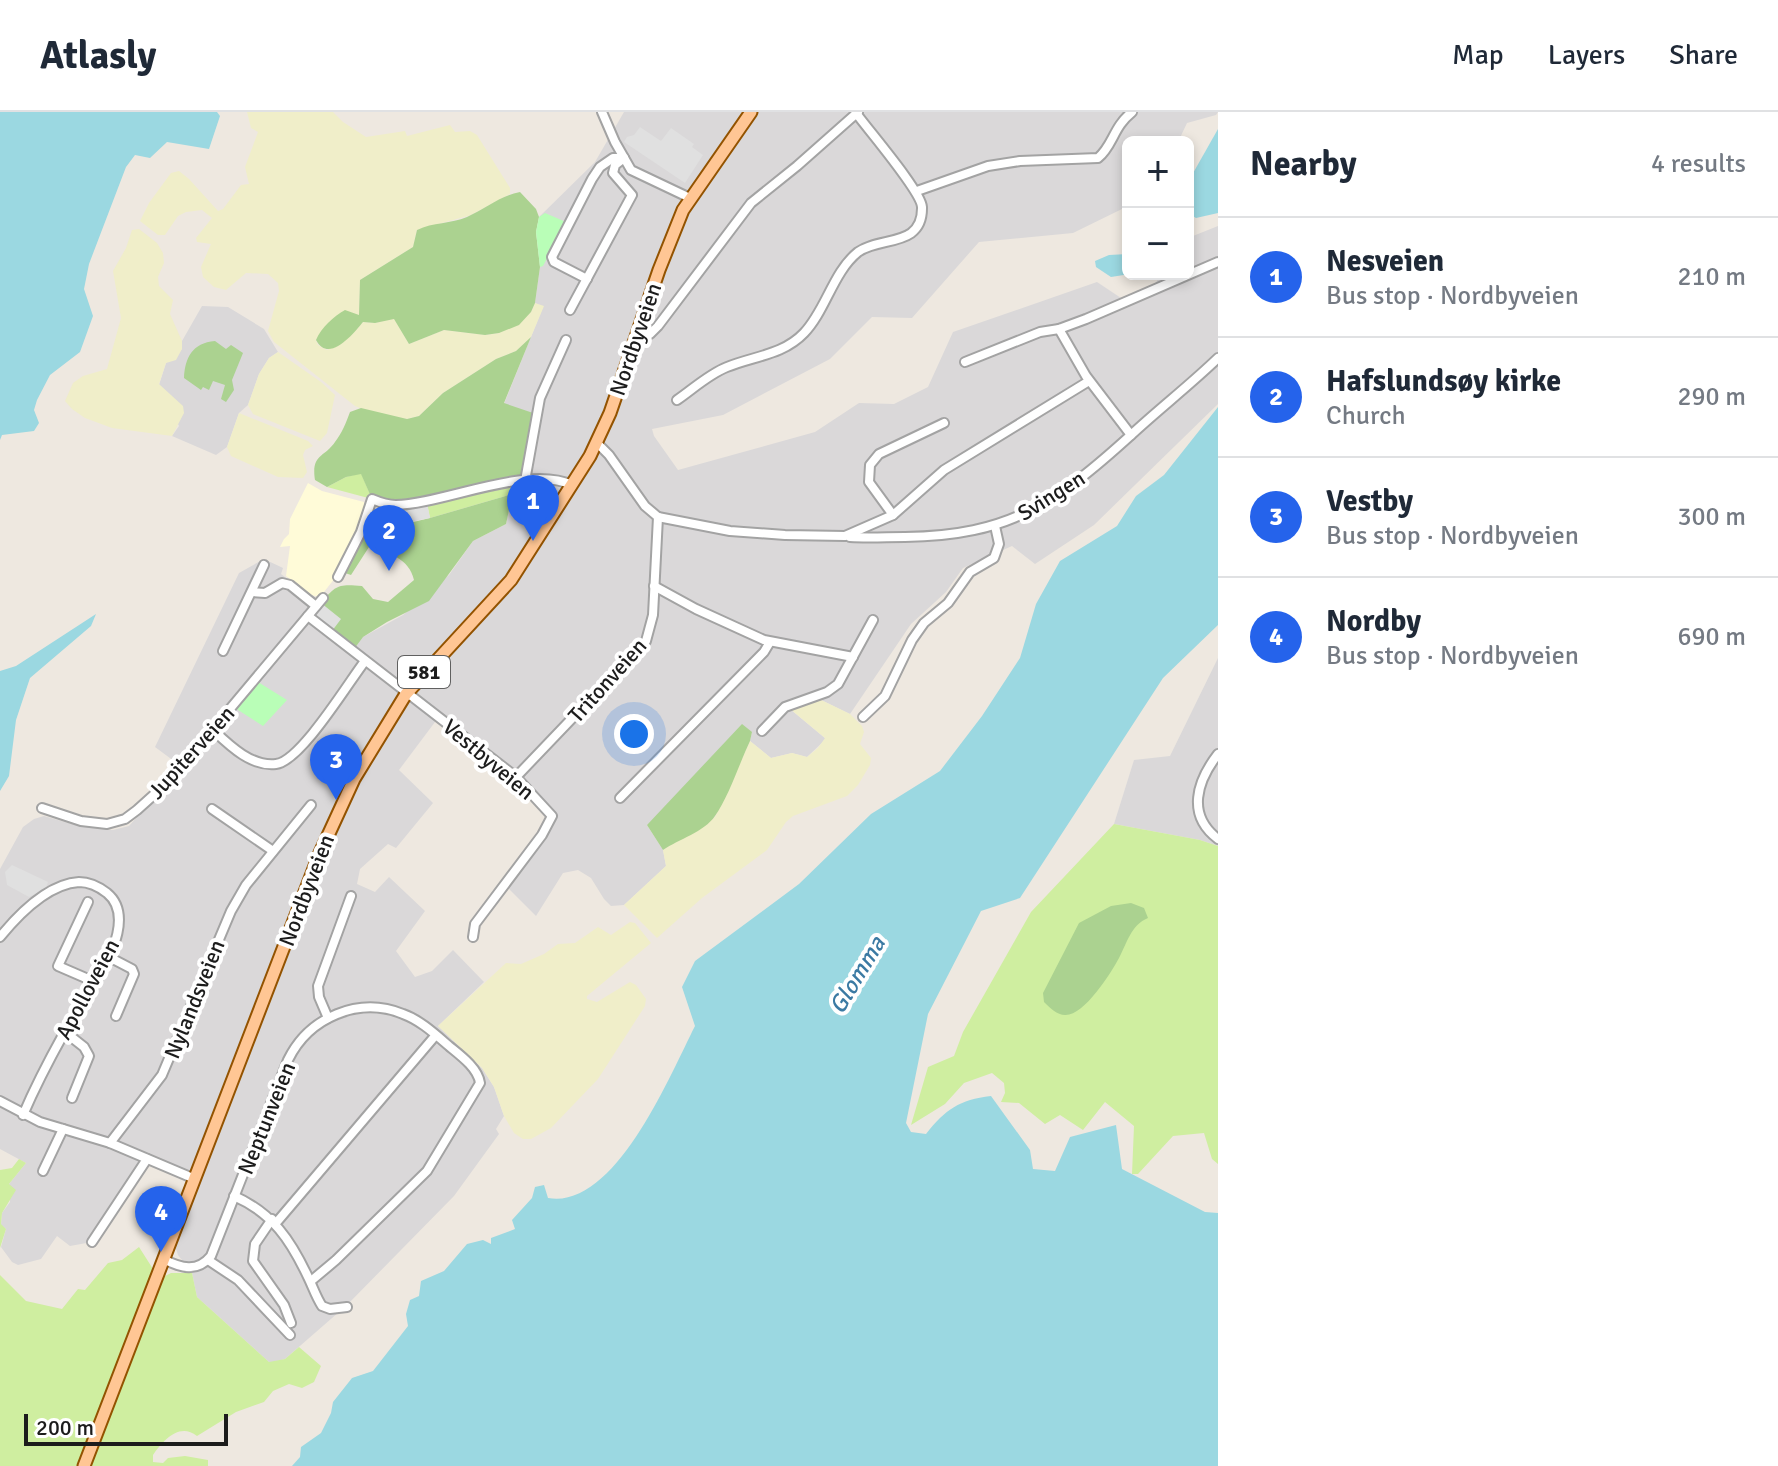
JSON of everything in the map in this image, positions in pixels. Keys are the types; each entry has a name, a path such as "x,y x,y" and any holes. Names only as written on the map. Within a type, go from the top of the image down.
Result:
{"main road":[{"name":"Nordbyveien","path":"84,1466 328,833 356,775 406,694 511,580 572,485 597,443 614,402 671,237 690,198 751,112"}],"street":[{"path":"602,112 624,158 636,173 690,198"},
{"path":"917,191 988,166 1020,161 1098,158 1105,151 1115,129 1132,112"},
{"path":"637,333 647,335 658,326 751,203 857,113 917,191 922,207 915,229 905,237 857,253 801,335 775,352 720,370 677,400"},
{"path":"587,279 554,262 552,257 600,167 613,158 624,158"},
{"path":"570,310 632,195 613,173 615,165 624,158"},
{"path":"965,362 1040,332 1059,329 1218,262"},
{"path":"1059,329 1089,381 1131,435"},
{"path":"525,481 540,398 566,340"},
{"name":"Svingen","path":"658,517 730,531 785,535 944,536 995,526 1020,516 1069,487 1218,358"},
{"path":"845,536 888,518 944,470 1089,381"},
{"path":"886,537 888,518 869,482 872,461 879,454 944,423"},
{"path":"597,443 645,506 658,517"},
{"path":"338,577 361,532 372,499 398,505 525,481 553,479 572,485"},
{"name":"Tritonveien","path":"516,777 644,644 652,624 658,517"},
{"path":"863,717 885,696 912,640 924,623 948,603 970,572 994,558 999,544 995,526"},
{"path":"223,651 264,565"},
{"name":"Jupiterveien","path":"42,808 81,821 107,824 125,819 149,801 320,602 282,583 265,593 252,592"},
{"path":"654,586 770,642 853,657"},
{"name":"Vestbyveien","path":"308,616 516,777 552,816 542,835 475,924 473,937"},
{"path":"762,731 785,707 835,687 873,620"},
{"path":"620,798 764,652 770,642"},
{"path":"212,729 254,760 275,764 288,760 303,746 365,661"},
{"path":"1218,754 1204,774 1197,801 1205,827 1218,839"},
{"name":"Nylandsveien","path":"110,1143 162,1075 227,919 246,885 311,805"},
{"path":"212,809 273,851"},
{"name":"Apolloveien","path":"0,937 44,896 65,885 87,883 104,891 118,907 118,929 109,957 65,1032 23,1115"},
{"path":"328,1018 318,986 351,896"},
{"path":"88,902 58,966 95,982"},
{"path":"109,957 134,971 116,1016"},
{"name":"Neptunveien","path":"208,1260 291,1054 308,1031 328,1018 356,1009 384,1009 409,1016 461,1056 479,1076 479,1086 427,1171 311,1281"},
{"path":"65,1032 87,1050 89,1056 72,1098"},
{"path":"291,1323 284,1305 253,1261 255,1244 435,1036"},
{"path":"0,1101 23,1115 110,1143 195,1179"},
{"path":"43,1171 63,1129"},
{"path":"92,1242 147,1159"},
{"path":"234,1196 274,1221 325,1308 347,1307"},
{"path":"163,1259 186,1268 197,1267 208,1260 234,1277 290,1335"}],"shaded area":[{"path":"247,112 333,112 366,137 405,131 407,136 450,125 455,132 470,131 477,135 510,188 510,194 471,215 417,230 413,247 360,280 359,315 353,315 316,340 318,345 327,350 363,322 375,323 394,318 409,344 444,330 486,335 499,333 531,312 535,303 544,306 531,337 516,351 496,359 443,393 419,416 407,419 355,406 274,342 268,331 279,291 278,283 268,274 246,273 226,290 214,287 203,277 201,267 211,244 197,242 196,238 212,218 202,210 186,212 178,216 165,235 158,235 140,221 171,173 179,171 189,179 218,211 223,209 241,185 249,184 245,167 258,132 251,128"},
{"path":"624,112 1218,112 1187,123 1181,136 1122,136 1122,209 1073,233 979,242 912,318 872,317 830,359 723,415 652,429 678,470 815,432 859,403 894,404 928,387 953,332 1097,282 1124,300 1154,286 1158,280 1194,280 1194,236 1218,226 1218,404 1094,525 1035,564 1012,546 963,568 946,592 911,624 850,714 817,698 790,709 826,739 807,757 792,753 771,758 750,741 752,732 647,825 663,850 666,866 624,905 611,906 591,878 578,870 563,873 536,916 505,885 552,816 516,777 438,718 399,770 433,803 396,848 388,844 360,869 357,884 375,892 389,877 425,911 396,951 415,977 432,971 453,950 484,982 438,1026 482,1068 494,1087 504,1116 496,1129 499,1134 454,1196 347,1305 285,1359 270,1363 197,1297 192,1273 178,1255 172,1236 194,1179 147,1159 92,1242 70,1246 57,1236 41,1259 18,1265 12,1262 1,1247 6,1229 1,1225 2,1213 10,1202 9,1184 26,1163 0,1149 0,869 23,827 34,819 44,816 79,826 113,830 129,826 182,767 155,747 239,573 264,559 283,568 281,574 363,637 403,615 449,575 473,541 506,524 509,510 526,501 523,491 525,481 504,404 543,307 535,303 540,267 539,217 595,162"},
{"path":"640,127 661,141 671,128 694,144 692,147 703,155 685,183 624,142"},
{"path":"139,229 157,243 163,253 159,286 173,300 170,314 182,341 182,349 176,360 166,363 159,384 183,406 184,413 172,436 112,428 85,418 65,401 73,383 83,376 107,369 121,318 113,271 132,230"},
{"path":"202,306 228,307 264,329 278,352 269,358 259,374 248,405 239,413 227,447 216,455 172,436 179,426 159,385 166,363 182,349 182,341"},
{"path":"278,352 335,395 327,433 320,441 253,414 248,405 259,374 269,358"},
{"path":"239,413 308,441 313,446 303,455 307,472 303,478 278,477 231,456 227,447"},
{"path":"308,483 322,491 364,502 356,535 335,578 320,597 311,595 286,576 290,546 280,547 289,534 290,519"},
{"path":"427,503 430,518 375,529 372,513"},
{"path":"321,603 341,619 332,631 315,618 314,614"},
{"path":"1218,658 1218,846 1114,824 1134,760 1170,756"},
{"path":"817,698 850,714 862,726 864,732 860,744 871,758 858,785 847,796 793,816 767,850 702,898 657,938 624,905 666,866 663,850 715,817 750,741 771,758 792,753 807,757 818,748 825,738 789,708"},
{"path":"12,865 48,882 46,888 29,897 7,885 5,872"},
{"path":"630,922 635,923 651,943 587,999 597,1002 630,982 646,999 645,1006 598,1079 551,1128 531,1139 523,1139 514,1133 504,1116 494,1087 482,1068 438,1026 506,963 521,964 558,944 575,943 598,927 611,935"}],"green space":[{"path":"520,192 536,209 539,217 536,232 540,267 535,303 519,325 485,335 444,330 409,344 394,319 363,322 341,344 334,348 321,347 316,340 328,323 345,310 359,315 360,280 413,247 417,230 467,217"},
{"path":"545,213 566,222 540,267 536,232 539,217"},
{"path":"531,337 504,403 536,414 525,481 398,505 372,499 361,474 346,477 327,487 315,480 315,465 319,457 337,439 350,412 361,408 407,419 419,416 443,393 496,359 516,351"},
{"path":"215,341 226,349 231,345 243,353 232,380 234,390 226,402 221,399 225,385 213,381 209,390 203,387 201,390 184,378 186,364 195,348"},
{"path":"361,473 372,499 327,487 346,477"},
{"path":"525,485 523,491 430,518 427,503"},
{"path":"523,491 526,501 509,510 506,524 473,541 429,601 363,637 354,649 332,631 321,603 334,589 362,586 373,599 388,602 414,580 403,561 369,547 351,575 342,572 363,534"},
{"path":"258,682 287,700 263,726 235,708"},
{"path":"742,724 752,732 750,741 720,808 704,827 663,850 647,825"},
{"path":"1114,824 1218,846 1218,1164 1212,1159 1204,1133 1173,1136 1138,1174 1132,1174 1134,1126 1105,1102 1083,1130 1060,1115 1045,1124 1019,1103 1001,1102 1005,1093 1004,1083 992,1073 964,1083 945,1104 911,1125 928,1067 954,1056 963,1032 1031,912"},
{"path":"1131,903 1144,908 1148,918 1133,930 1103,983 1080,1009 1065,1015 1054,1011 1044,1002 1043,993 1079,923 1111,906"},
{"path":"19,1159 26,1163 9,1184 16,1190 2,1213 1,1224 6,1229 0,1248 0,1170 12,1168"},
{"path":"139,1247 153,1269 149,1285 79,1466 0,1466 0,1275 26,1301 62,1309 78,1289 85,1290 108,1263 122,1260"},
{"path":"171,1273 192,1273 197,1297 269,1362 285,1359 299,1347 321,1366 314,1382 302,1388 289,1384 273,1391 264,1402 236,1412 197,1436 190,1432 178,1432 153,1455 153,1462 163,1463 168,1458 185,1456 208,1460 208,1466 88,1466 161,1278"}],"water":[{"path":"0,112 217,112 220,116 209,149 167,142 150,158 135,155 126,167 89,264 84,289 93,316 80,352 50,375 34,410 39,423 34,431 2,435 0,440"},
{"path":"1218,129 1218,213 1194,217 1194,171"},
{"path":"1122,254 1122,275 1111,277 1096,267 1095,261 1109,255"},
{"name":"Glomma","path":"1218,407 1218,625 1163,678 1020,898 981,911 928,1014 906,1123 911,1132 926,1134 954,1107 991,1096 1030,1150 1033,1169 1055,1171 1070,1137 1116,1125 1122,1169 1205,1212 1218,1213 1218,1466 292,1466 300,1457 301,1447 321,1433 333,1402 352,1378 373,1371 408,1326 406,1314 410,1300 419,1296 421,1281 444,1271 467,1244 483,1240 491,1244 491,1238 515,1229 512,1220 532,1198 535,1187 544,1185 548,1198 573,1196 596,1183 617,1162 655,1105 695,1026 682,987 695,961 799,884 871,814 940,771 982,716 1020,658 1036,604 1060,561 1117,526 1136,496 1164,475"},
{"path":"96,614 91,626 30,678 16,720 9,776 0,791 0,671 16,666"}],"place":[{"name":"Nesveien","path":"533,541"},
{"name":"Hafslundsøy kirke","path":"389,571"},
{"name":"Vestby","path":"336,800"},
{"name":"Nordby","path":"161,1252"}]}
